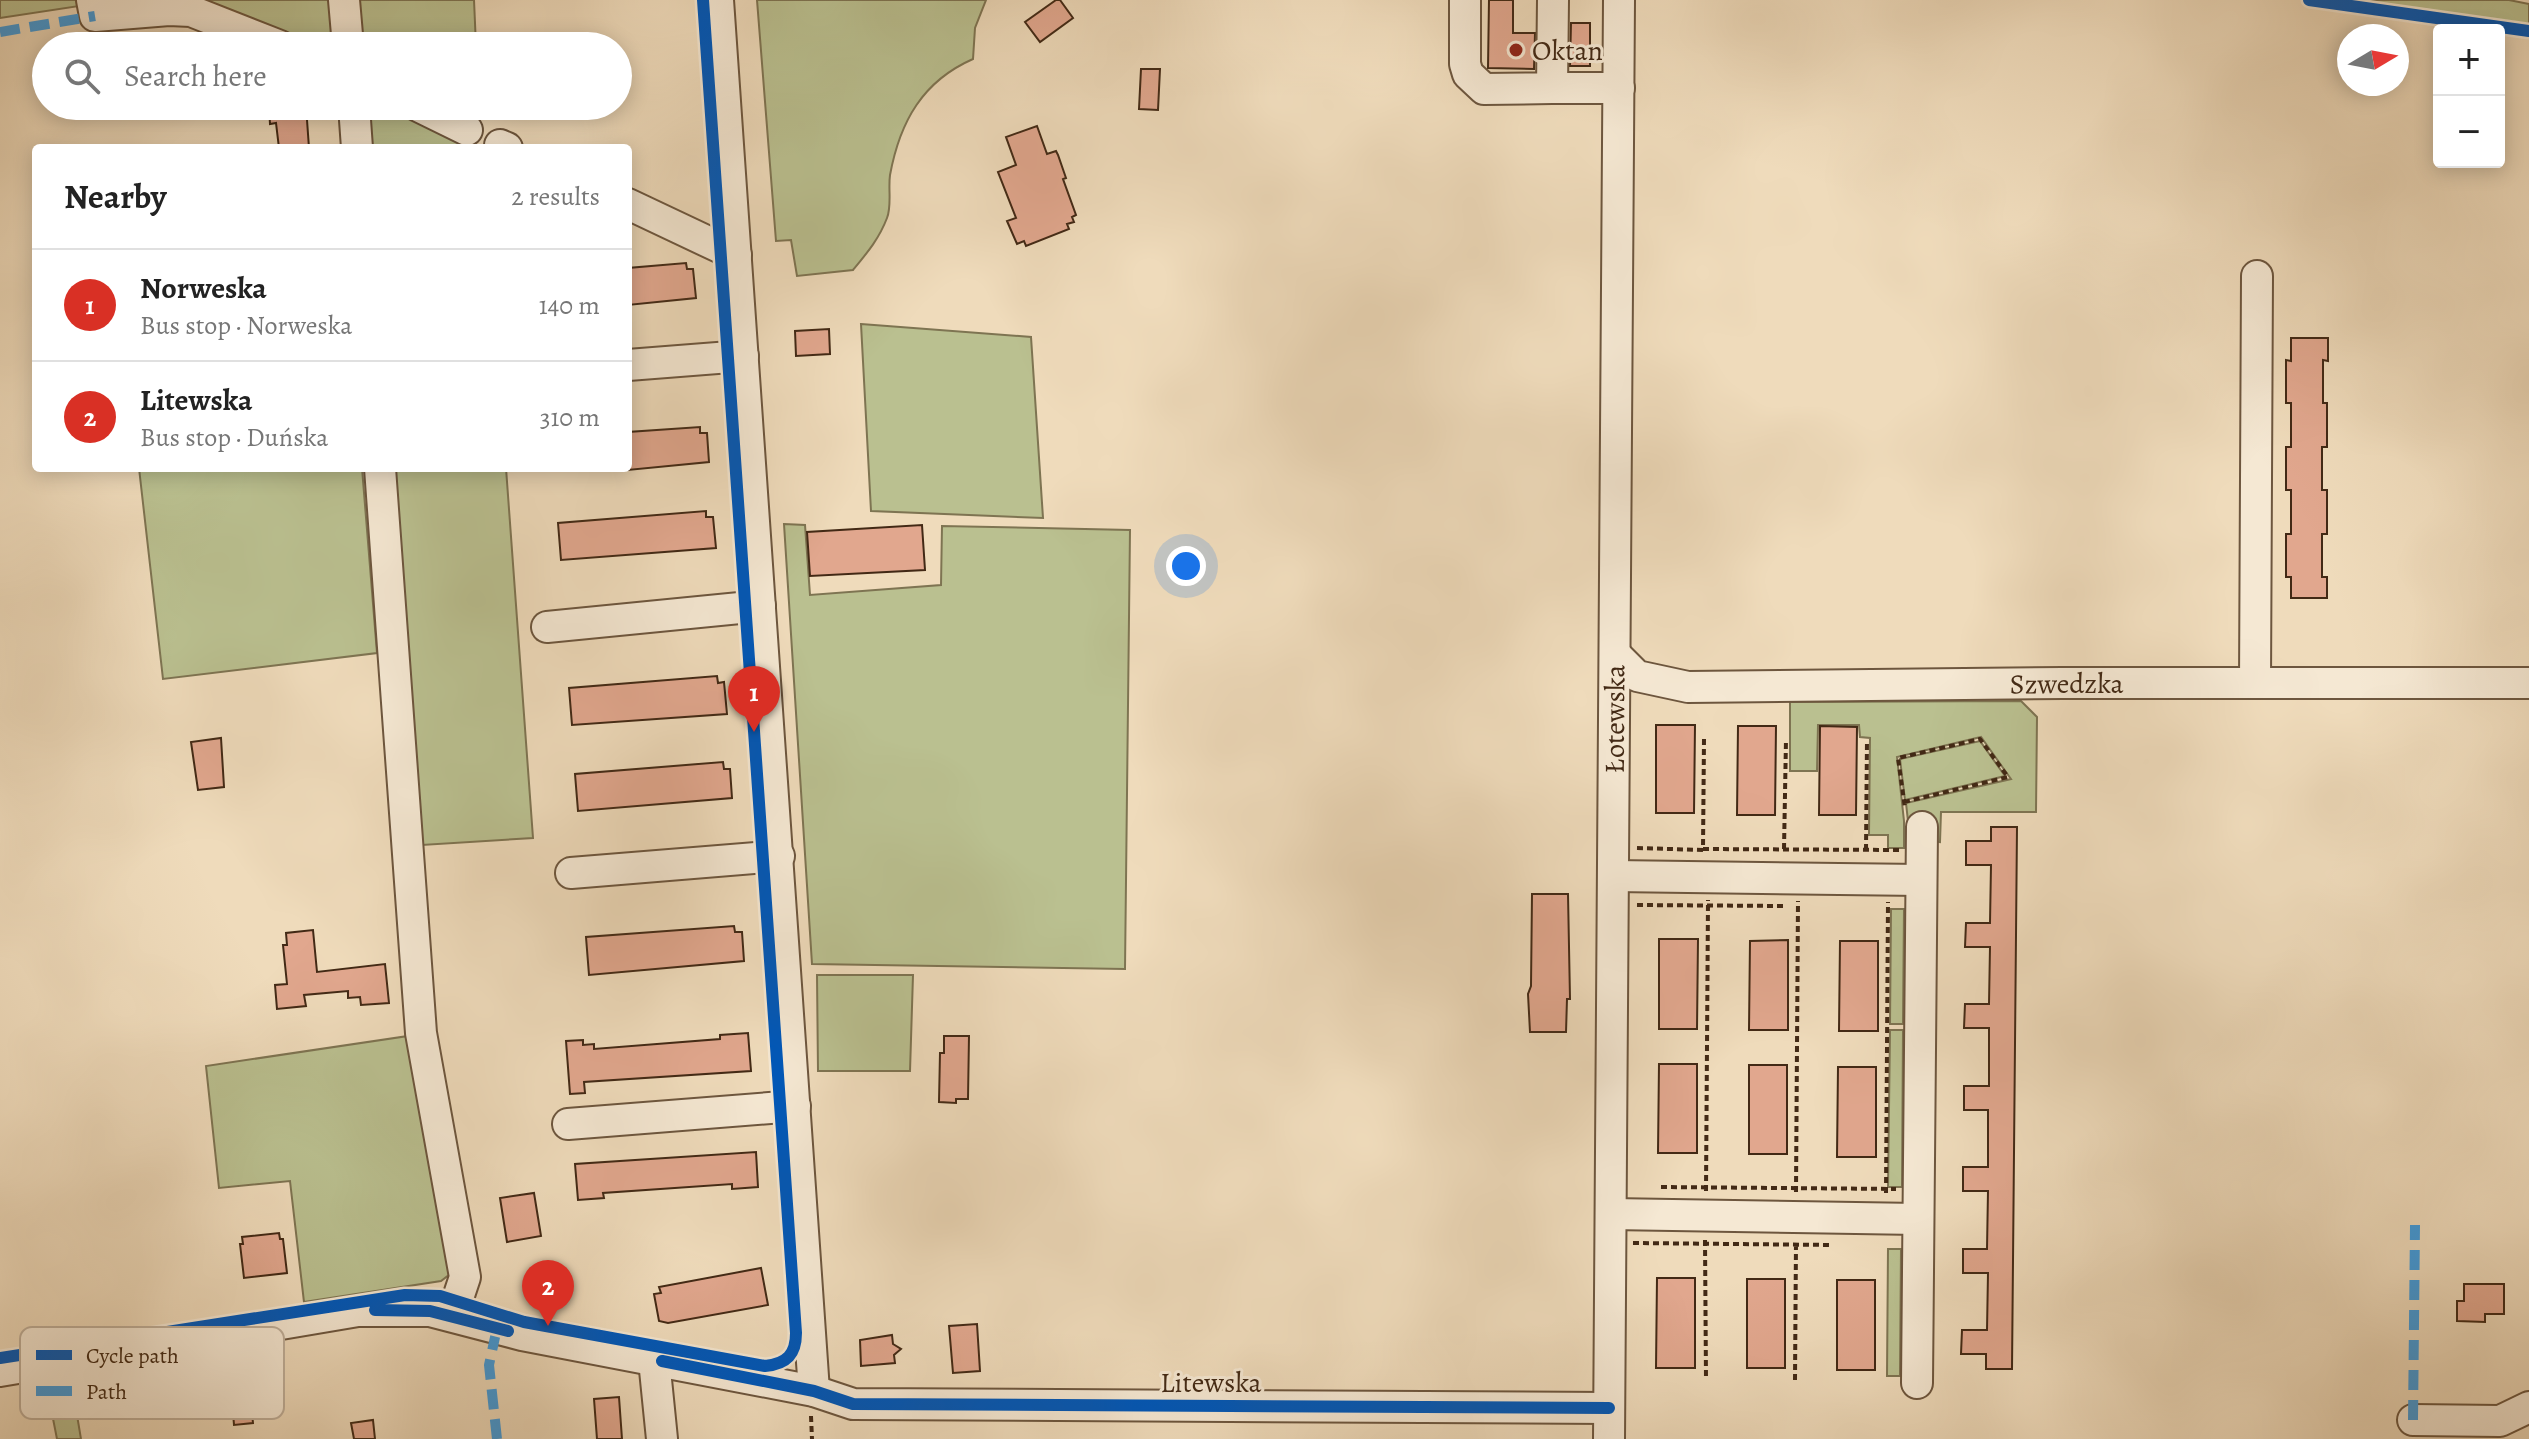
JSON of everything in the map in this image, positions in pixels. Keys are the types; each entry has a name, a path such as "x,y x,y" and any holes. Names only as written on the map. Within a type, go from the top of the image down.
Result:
{"street":[{"path":"92,0 95,16 191,11 244,32"},
{"path":"344,0 347,32"},
{"path":"718,0 779,856 812,1399"},
{"path":"1465,0 1465,64 1474,82 1484,89 1619,88"},
{"path":"1552,88 1553,0"},
{"name":"Łotewska","path":"1609,1439 1619,0"},
{"path":"355,120 357,144"},
{"path":"447,120 467,130"},
{"path":"632,206 736,255"},
{"path":"2255,683 2257,276"},
{"path":"632,365 743,356"},
{"path":"380,472 421,1033 465,1277 452,1316"},
{"path":"547,627 760,606"},
{"name":"Szwedzka","path":"1615,654 1637,676 1688,687 2529,683"},
{"path":"1614,876 1888,893 1918,855"},
{"path":"1917,1383 1918,855"},
{"path":"571,873 779,856"},
{"path":"568,1124 795,1106"},
{"path":"1611,1214 1705,1216 1886,1204 1918,1219"},
{"name":"Litewska","path":"263,1327 358,1311 406,1310 452,1316 522,1335 654,1360 812,1399 853,1404 1609,1408"},
{"path":"654,1360 662,1439"},
{"name":"Litewska","path":"0,1371 20,1368"},
{"path":"2413,1420 2500,1421 2529,1407"}],"path":[{"path":"2309,0 2529,31"},
{"path":"1703,849 1704,739"},
{"path":"1784,849 1786,739"},
{"path":"1904,802 2008,777 1980,739 1898,758 1904,802 1918,855"},
{"path":"1866,850 1867,740"},
{"path":"1635,848 1866,850 1918,855"},
{"path":"1873,907 1918,855"},
{"path":"1886,1204 1888,893"},
{"path":"1635,905 1798,906 1796,1188"},
{"path":"1706,1379 1708,905"},
{"path":"1660,1187 1705,1216 1796,1245 1841,1246"},
{"path":"1631,1243 1796,1188 1886,1204 1918,1189"},
{"path":"1795,1380 1796,1245"},
{"path":"812,1399 812,1439"}],"green space":[{"path":"0,0 86,0 86,5 0,18"},
{"path":"198,0 332,0 335,32 280,32"},
{"path":"355,0 474,0 475,32 358,32"},
{"path":"757,0 986,0 975,28 973,59 955,68 927,91 907,120 894,155 887,218 868,252 853,270 797,276 791,240 776,241"},
{"path":"2352,0 2509,0 2529,4 2529,24"},
{"path":"368,120 416,120 472,144 367,144 365,128"},
{"path":"861,324 1031,337 1043,518 871,511"},
{"path":"139,472 362,472 377,653 163,679"},
{"path":"392,472 506,472 533,838 422,845"},
{"path":"784,524 805,525 810,595 941,585 942,526 1130,530 1125,969 812,964"},
{"path":"2021,701 2037,717 2036,812 1941,812 1940,842 1932,841 1932,821 1908,821 1906,803 2011,779 1981,737 1897,757 1904,848 1888,848 1888,835 1869,835 1870,738 1860,737 1859,725 1818,725 1817,771 1790,771 1790,702"},
{"path":"1980,741 2005,776 1905,800 1900,759"},
{"path":"1891,909 1904,909 1903,1024 1890,1024"},
{"path":"817,975 913,975 910,1071 818,1071"},
{"path":"1890,1030 1903,1030 1902,1187 1888,1187"},
{"path":"415,1035 454,1271 441,1281 304,1302 290,1181 219,1188 206,1066"},
{"path":"1888,1249 1901,1249 1900,1376 1887,1376"},
{"path":"53,1419 78,1419 81,1439 57,1439"}],"building":[{"path":"1060,0 1073,18 1040,42 1025,22"},
{"path":"1489,0 1513,0 1513,33 1535,33 1534,69 1488,68"},
{"path":"1571,23 1590,23 1590,66 1570,66"},
{"path":"1141,69 1160,69 1158,110 1139,109"},
{"path":"270,120 307,120 309,144 279,144 276,123 270,124"},
{"path":"1037,126 1047,154 1056,151 1058,155 1076,215 1072,217 1074,222 1067,224 1069,229 1026,246 1024,241 1017,244 1007,221 1016,218 998,172 1016,165 1006,137"},
{"path":"686,263 687,269 693,269 696,298 632,305 632,268"},
{"path":"829,329 830,354 796,356 795,331"},
{"path":"2291,338 2328,338 2328,361 2323,360 2327,447 2322,447 2322,490 2327,490 2327,534 2322,534 2322,577 2327,577 2327,598 2291,598 2291,577 2286,577 2286,534 2291,534 2291,490 2286,490 2286,447 2291,447 2291,403 2286,403 2286,360 2291,361"},
{"path":"700,427 700,433 707,433 709,462 632,470 632,432"},
{"path":"706,511 706,517 713,517 716,548 561,560 558,523"},
{"path":"922,525 925,570 810,576 807,532"},
{"path":"717,676 718,683 724,682 727,714 572,725 569,688"},
{"path":"1656,725 1695,725 1694,813 1656,813"},
{"path":"1738,726 1776,726 1775,815 1737,815"},
{"path":"1820,726 1857,727 1856,815 1819,815"},
{"path":"221,738 224,787 198,790 191,742"},
{"path":"723,762 724,769 730,769 732,798 578,811 575,774"},
{"path":"1991,827 2017,827 2012,1369 1986,1369 1986,1354 1961,1354 1962,1330 1987,1330 1988,1273 1963,1273 1963,1249 1987,1249 1988,1191 1963,1191 1963,1167 1988,1167 1988,1110 1964,1110 1964,1086 1989,1086 1989,1028 1964,1028 1965,1004 1989,1004 1990,947 1965,947 1966,923 1990,923 1991,865 1966,865 1966,841 1991,841"},
{"path":"1532,894 1568,894 1570,999 1567,999 1566,1032 1530,1032 1528,994 1531,986"},
{"path":"734,926 735,932 742,932 744,961 589,975 586,937"},
{"path":"313,930 317,972 385,964 389,1003 361,1005 360,997 348,998 348,991 304,995 306,1006 277,1009 275,985 287,984 283,945 287,945 286,933"},
{"path":"1659,939 1698,939 1697,1029 1659,1029"},
{"path":"1788,940 1788,1030 1749,1030 1750,941"},
{"path":"1840,941 1878,941 1878,1031 1839,1031"},
{"path":"748,1033 751,1071 584,1082 585,1093 570,1094 566,1041 583,1040 583,1045 594,1044 594,1049 720,1039 720,1035"},
{"path":"944,1036 969,1036 968,1099 956,1099 956,1103 939,1102 940,1053 944,1053"},
{"path":"1659,1064 1697,1064 1697,1153 1658,1153"},
{"path":"1749,1065 1787,1065 1787,1154 1749,1154"},
{"path":"1838,1067 1876,1067 1876,1157 1837,1157"},
{"path":"756,1152 758,1187 732,1189 732,1184 603,1193 604,1198 578,1200 575,1164"},
{"path":"534,1193 541,1236 507,1242 500,1198"},
{"path":"279,1233 280,1239 283,1239 287,1273 244,1278 242,1237"},
{"path":"761,1268 768,1305 668,1323 659,1321 654,1294 661,1293 659,1287"},
{"path":"1657,1278 1695,1278 1695,1368 1656,1368"},
{"path":"1747,1279 1785,1279 1785,1368 1747,1368"},
{"path":"1837,1280 1875,1280 1875,1370 1837,1370"},
{"path":"2464,1284 2504,1284 2504,1314 2485,1314 2485,1322 2457,1321 2457,1301 2464,1301"},
{"path":"977,1324 980,1371 953,1373 949,1326"},
{"path":"892,1335 893,1344 901,1349 894,1355 895,1363 861,1366 860,1340"},
{"path":"619,1397 622,1439 597,1439 594,1399"},
{"path":"234,1419 253,1419 253,1423 234,1425"},
{"path":"373,1420 375,1439 354,1439 351,1423"}],"marked path":[{"path":"0,32 95,16"},
{"path":"2413,1420 2415,1225"},
{"path":"497,1328 489,1365 497,1439"}],"cycle path":[{"path":"199,1327 405,1295 440,1296 524,1322 765,1366 789,1357 794,1347 796,1333 703,0"},
{"path":"2309,0 2529,31"},
{"path":"375,1310 430,1311 508,1331"},
{"path":"0,1358 20,1355"},
{"path":"662,1361 814,1391 853,1404 1609,1408"}],"place":[{"name":"Oktan","path":"1516,50"},
{"name":"Norweska","path":"754,732"},
{"name":"Litewska","path":"548,1326"}]}
